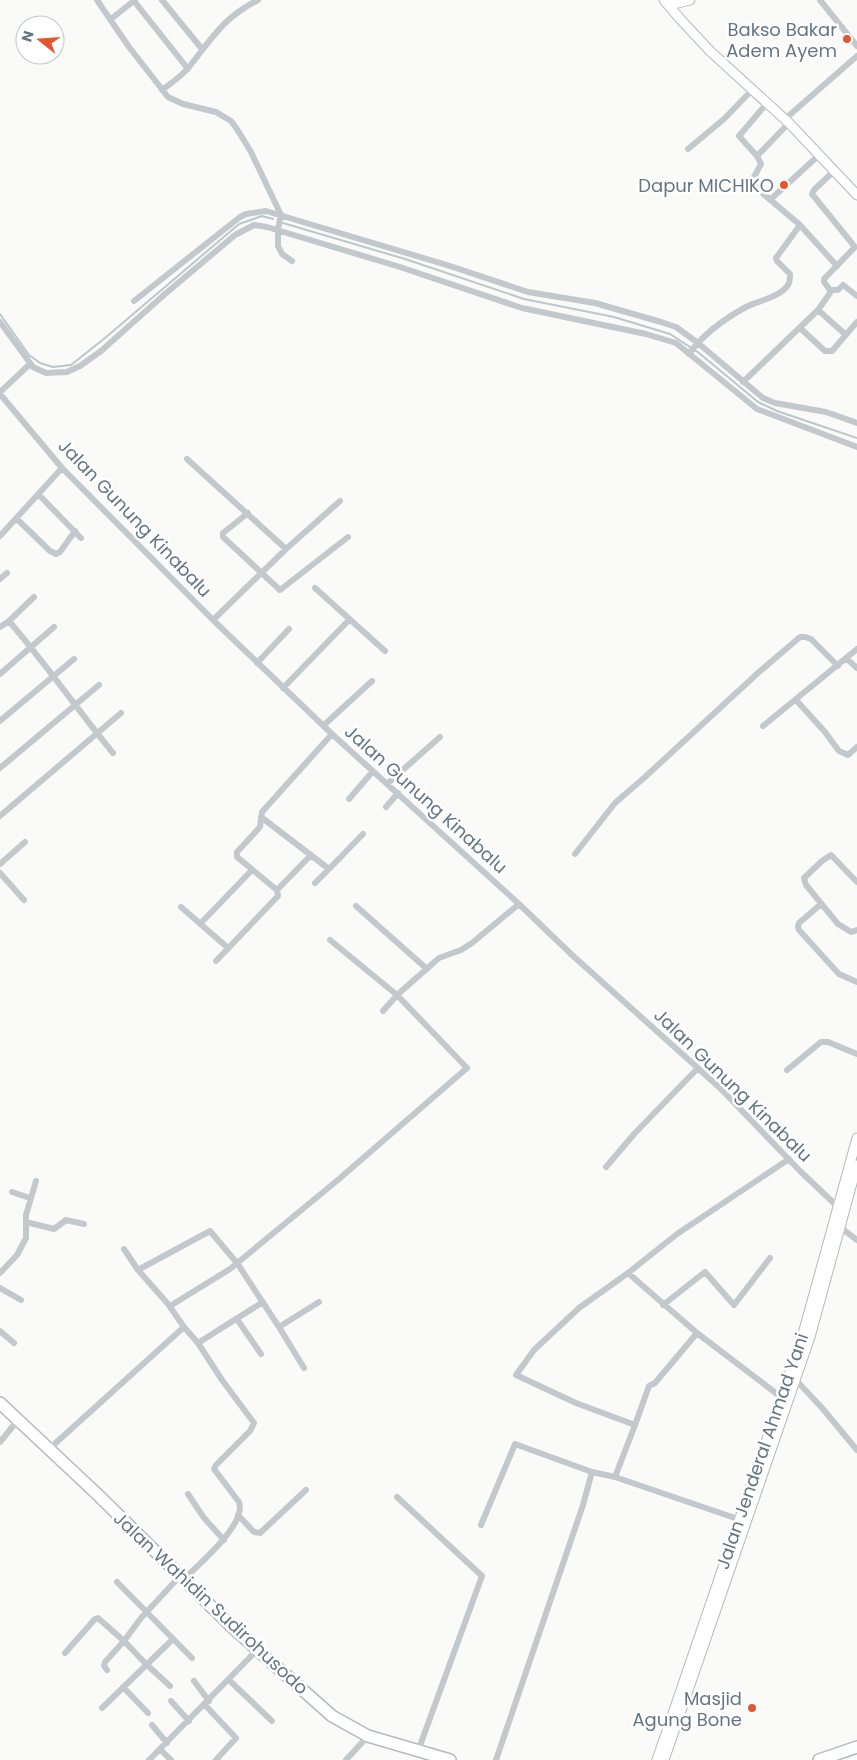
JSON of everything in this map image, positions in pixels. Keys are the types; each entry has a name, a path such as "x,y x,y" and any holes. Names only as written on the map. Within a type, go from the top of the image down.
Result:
{"highway":[{"name":"Jalan Wahidin Sudirohusodo","path":"0,1403 98,1494 257,1650 335,1719 368,1736 450,1760"},
{"path":"818,1760 857,1747"}],"main road":[{"path":"667,3 690,0"},
{"path":"667,3 712,52 787,121 857,195"},
{"name":"Jalan Jenderal Ahmad Yani","path":"657,1760 711,1611 738,1519 803,1334 841,1210 857,1138"},
{"path":"664,1760 711,1611 815,1320 840,1227 841,1210 857,1165"}],"street":[{"path":"97,0 129,47 168,97 176,102 216,112 231,121 251,152 280,222 278,246 280,251 292,261"},
{"path":"162,0 202,49"},
{"path":"162,90 188,69 202,49 230,17 241,8 258,0"},
{"path":"820,0 857,46"},
{"path":"111,19 134,1 188,69"},
{"path":"757,156 787,121 857,56"},
{"path":"688,149 724,119 753,89"},
{"path":"767,103 739,136 757,156 761,164 754,177 756,187 800,224 837,266"},
{"path":"771,199 819,155"},
{"path":"743,382 818,310 828,297 830,290 824,281 855,247 812,194 834,171"},
{"path":"134,301 240,217 246,214 266,211 280,222 400,267 522,308 646,334 676,343 757,409 857,447"},
{"path":"0,322 30,364 39,371 53,374 64,373 77,368 104,348 234,235 254,225 280,222 528,292 595,303 662,322 676,328 763,398 775,403 826,412 856,422"},
{"path":"690,353 706,334 729,317 748,306 772,296 787,286 790,274 777,262 776,257 800,224"},
{"path":"830,290 838,290 843,285 857,296"},
{"path":"818,310 846,334"},
{"path":"800,328 825,351 829,352 857,322"},
{"path":"0,393 30,364"},
{"name":"Jalan Gunung Kinabalu","path":"0,393 62,468 213,620 332,734 519,904 570,954 720,1088 841,1210"},
{"path":"187,459 286,548"},
{"path":"0,536 62,468"},
{"path":"39,495 82,538"},
{"path":"213,620 286,548 340,500"},
{"path":"248,513 222,535 281,590 348,537"},
{"path":"17,519 50,551 56,554 60,552 75,531"},
{"path":"0,579 7,573"},
{"path":"315,588 384,651"},
{"path":"0,627 34,597"},
{"path":"283,688 349,620"},
{"path":"8,621 32,647 74,705 113,753"},
{"path":"0,674 54,627"},
{"path":"258,663 288,629"},
{"path":"575,854 615,803 800,637 811,639 838,666"},
{"path":"763,726 857,649"},
{"path":"846,658 857,668"},
{"path":"0,721 74,659"},
{"path":"324,725 372,681"},
{"path":"0,768 98,685"},
{"path":"796,700 825,732 839,751 848,755 857,747"},
{"path":"0,816 96,732 121,713"},
{"path":"277,890 237,857 236,854 260,827 262,812 332,734"},
{"path":"387,784 440,738"},
{"path":"349,799 373,771"},
{"path":"386,807 398,793"},
{"path":"261,817 329,868"},
{"path":"315,884 363,834"},
{"path":"0,864 25,842"},
{"path":"216,961 276,898 277,890 311,855"},
{"path":"857,882 835,858 829,856 804,878 806,885 838,924 851,932 857,930"},
{"path":"200,924 252,870"},
{"path":"0,873 24,900"},
{"path":"383,1011 397,995 441,957 462,950 519,904"},
{"path":"821,904 799,923 799,930 839,974 857,982"},
{"path":"182,906 228,948"},
{"path":"356,906 427,969"},
{"path":"170,1306 237,1263 339,1179 467,1068 397,995 330,940"},
{"path":"787,1070 822,1042 828,1042 857,1054"},
{"path":"606,1167 635,1133 698,1068"},
{"path":"635,1425 576,1403 516,1375 534,1350 579,1308 628,1273 677,1234 789,1159"},
{"path":"0,1273 17,1255 26,1238 26,1215 36,1181"},
{"path":"12,1192 30,1198"},
{"path":"26,1222 54,1228 57,1228 66,1220 84,1224"},
{"path":"840,1227 857,1240"},
{"path":"138,1270 209,1231 214,1234 237,1263 304,1368"},
{"path":"107,1670 104,1666 105,1662 147,1612 224,1540 230,1532 241,1505 214,1469 216,1464 250,1431 254,1423 222,1380 198,1342 184,1327 170,1306 138,1270 124,1249"},
{"path":"663,1305 705,1272 734,1305 770,1258"},
{"path":"628,1273 697,1333 781,1396"},
{"path":"0,1288 21,1300"},
{"path":"198,1342 238,1320 263,1302"},
{"path":"279,1327 319,1302"},
{"path":"238,1320 261,1354"},
{"path":"49,1449 184,1327"},
{"path":"0,1331 14,1343"},
{"path":"615,1477 649,1386 655,1382 697,1333"},
{"path":"795,1379 824,1409 857,1450"},
{"path":"0,1442 18,1420"},
{"path":"481,1525 514,1444 592,1472 615,1477 738,1519"},
{"path":"496,1760 580,1514 592,1472"},
{"path":"238,1515 254,1532 260,1533 306,1490"},
{"path":"188,1494 204,1518 224,1540"},
{"path":"398,1496 482,1576 418,1751"},
{"path":"117,1582 192,1658"},
{"path":"65,1653 96,1618 100,1619 170,1686"},
{"path":"102,1708 173,1639"},
{"path":"149,1760 257,1650"},
{"path":"229,1680 272,1721"},
{"path":"194,1681 207,1703 236,1738 221,1758"},
{"path":"123,1687 148,1713"},
{"path":"171,1701 189,1721"},
{"path":"152,1725 167,1743"},
{"path":"346,1760 368,1736"},
{"path":"160,1749 171,1760"}],"waterway":[{"path":"0,314 29,355 40,363 53,367 71,365 239,224 262,216 273,219"},
{"path":"283,223 405,259 524,299 614,317 670,334 699,353 758,402 777,411 857,438"}],"place":[{"name":"Bakso Bakar Adem Ayem","path":"847,39"},
{"name":"Dapur MICHIKO","path":"784,185"},
{"name":"Masjid Agung Bone","path":"752,1708"}]}
